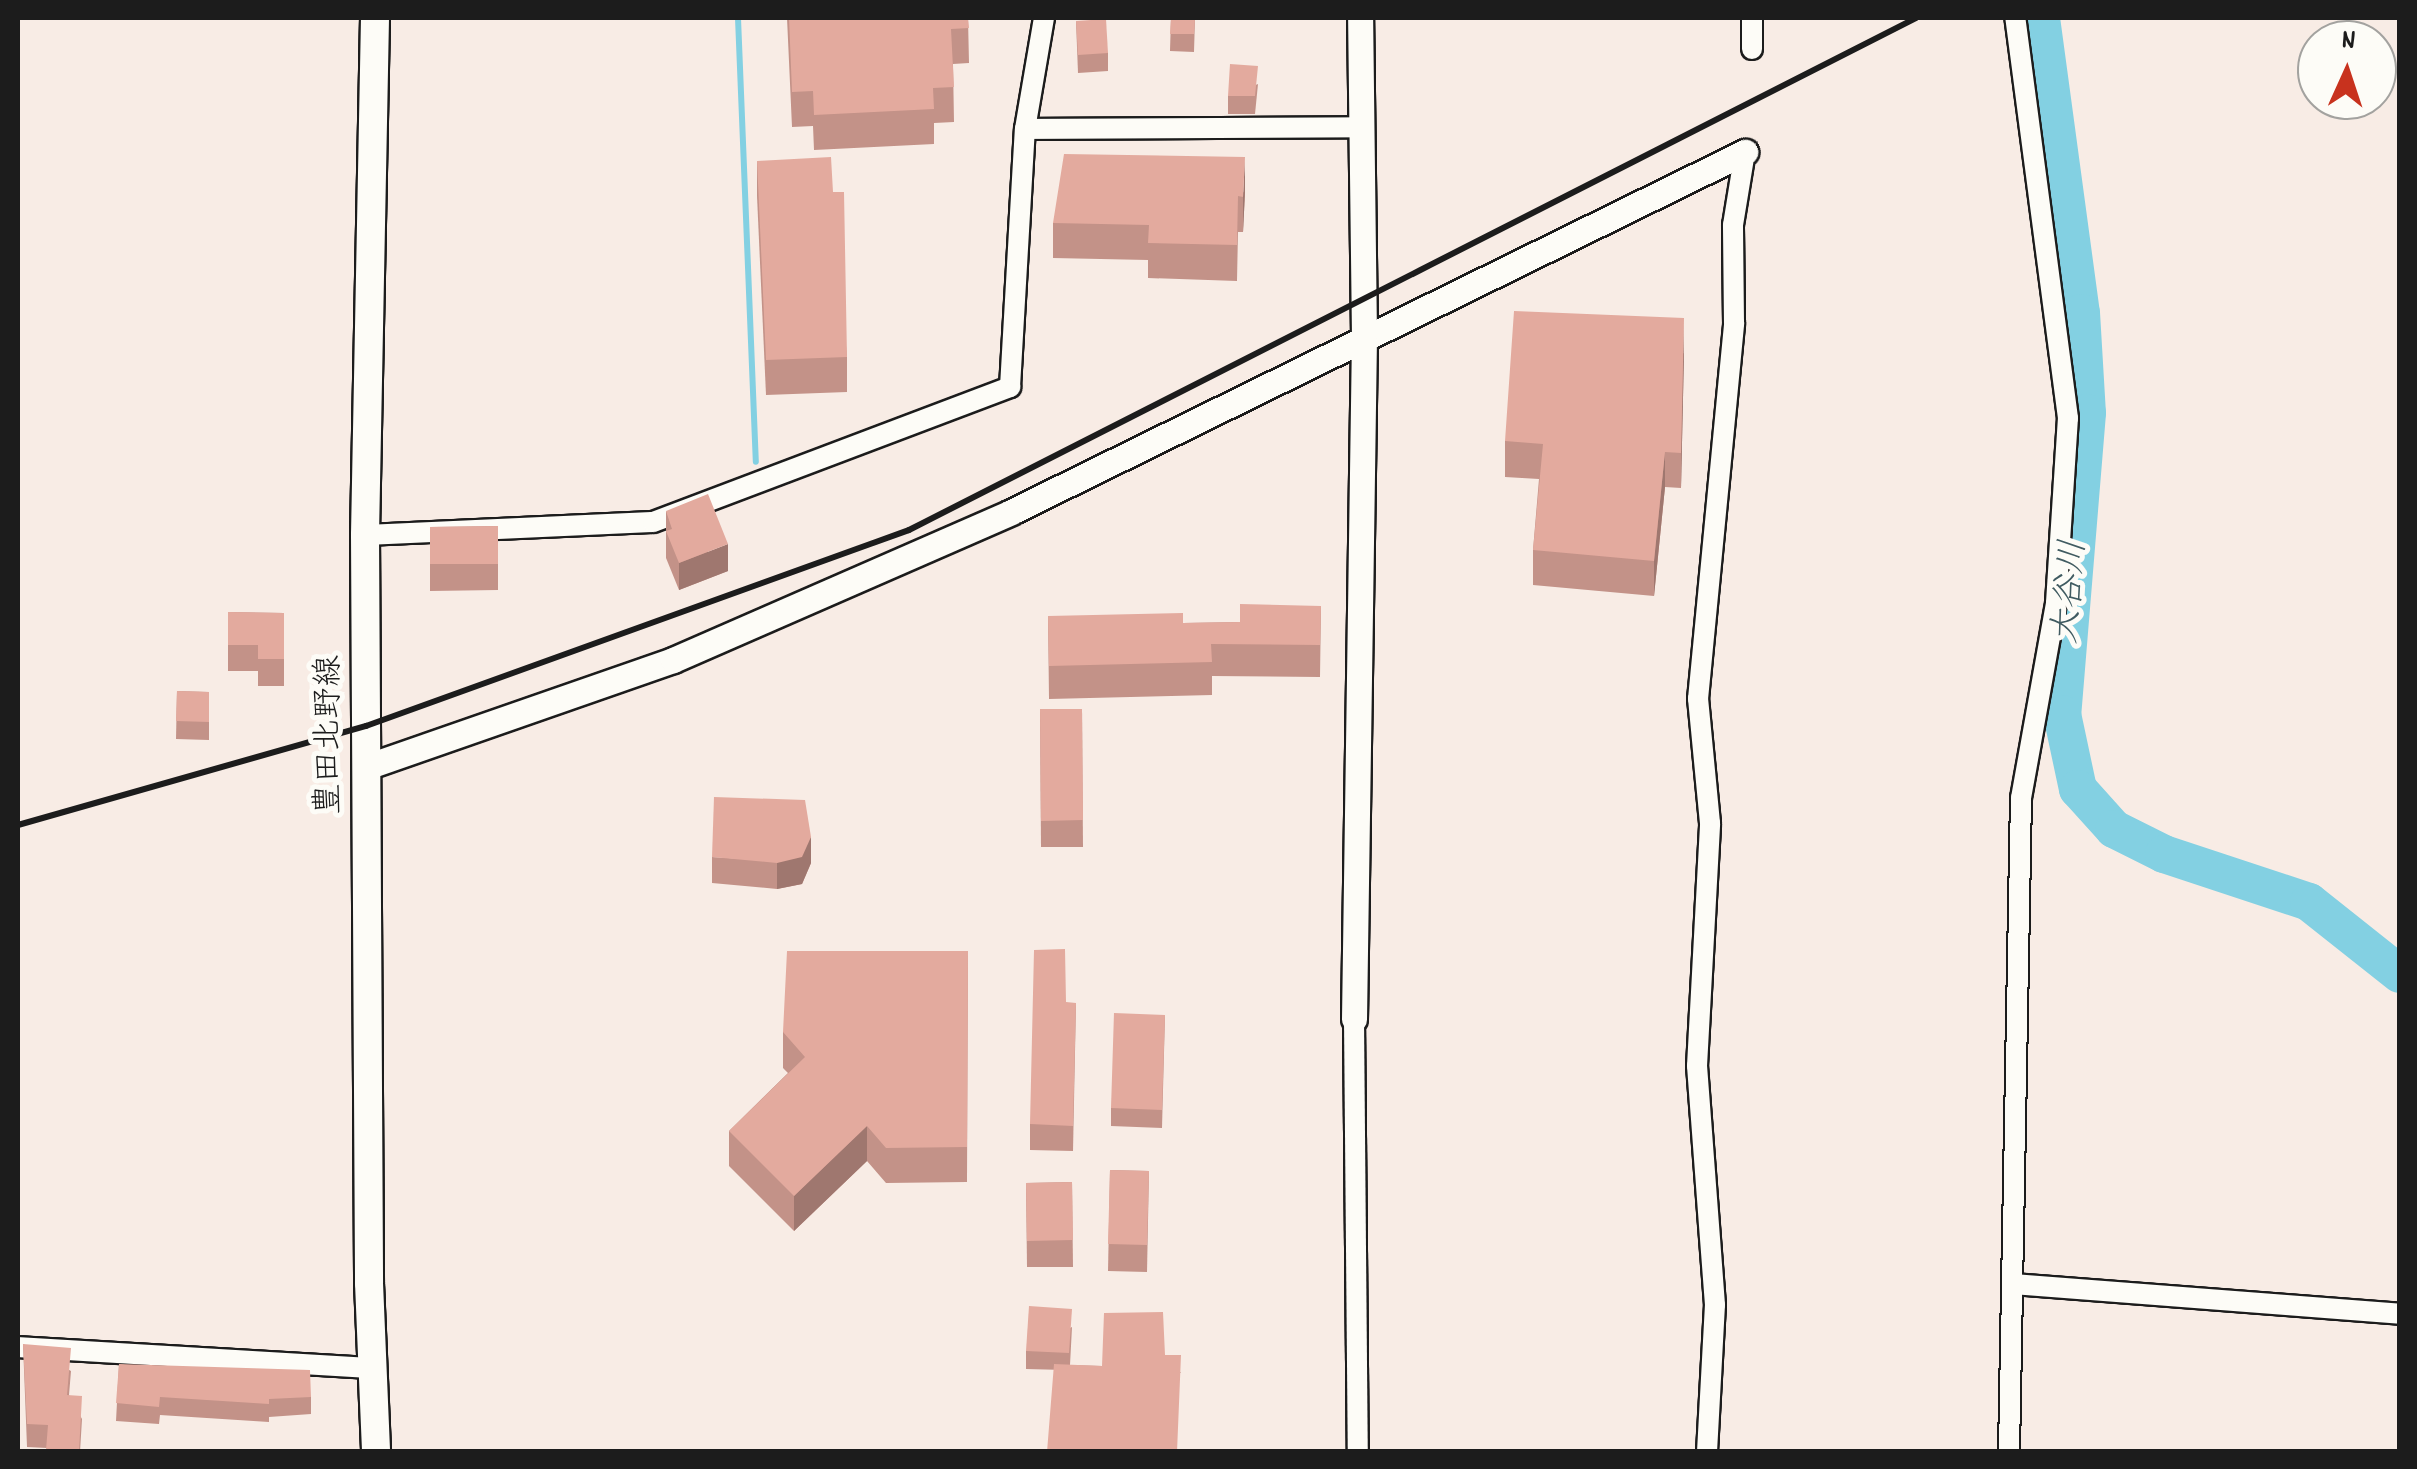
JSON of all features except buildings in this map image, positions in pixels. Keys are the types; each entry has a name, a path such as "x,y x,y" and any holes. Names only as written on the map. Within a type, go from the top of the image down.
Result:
{"main road":[{"name":"豊田北野線","path":"375,18 365,535 376,1452"}],"street":[{"path":"365,535 653,522 1010,387 1025,128 1044,18"},
{"path":"1358,1452 1354,1019 1364,336 1360,18"},
{"path":"1752,18 1752,49"},
{"path":"2008,1452 2020,798 2056,603 2068,418 2015,18"},
{"path":"1025,128 1360,127"},
{"path":"366,768 673,660 1012,512 1745,152"},
{"path":"1707,1452 1715,1305 1697,1066 1710,823 1698,699 1734,323 1732,224 1745,152"},
{"path":"2014,1284 2400,1314"},
{"path":"18,1347 372,1368"}],"waterway":[{"path":"738,18 756,462"},
{"name":"大谷川","path":"2041,18 2081,313 2087,413 2062,714 2078,789 2114,829 2164,854 2309,902 2400,974"}],"railway":[{"path":"18,825 366,726 909,530 1916,18"}]}
